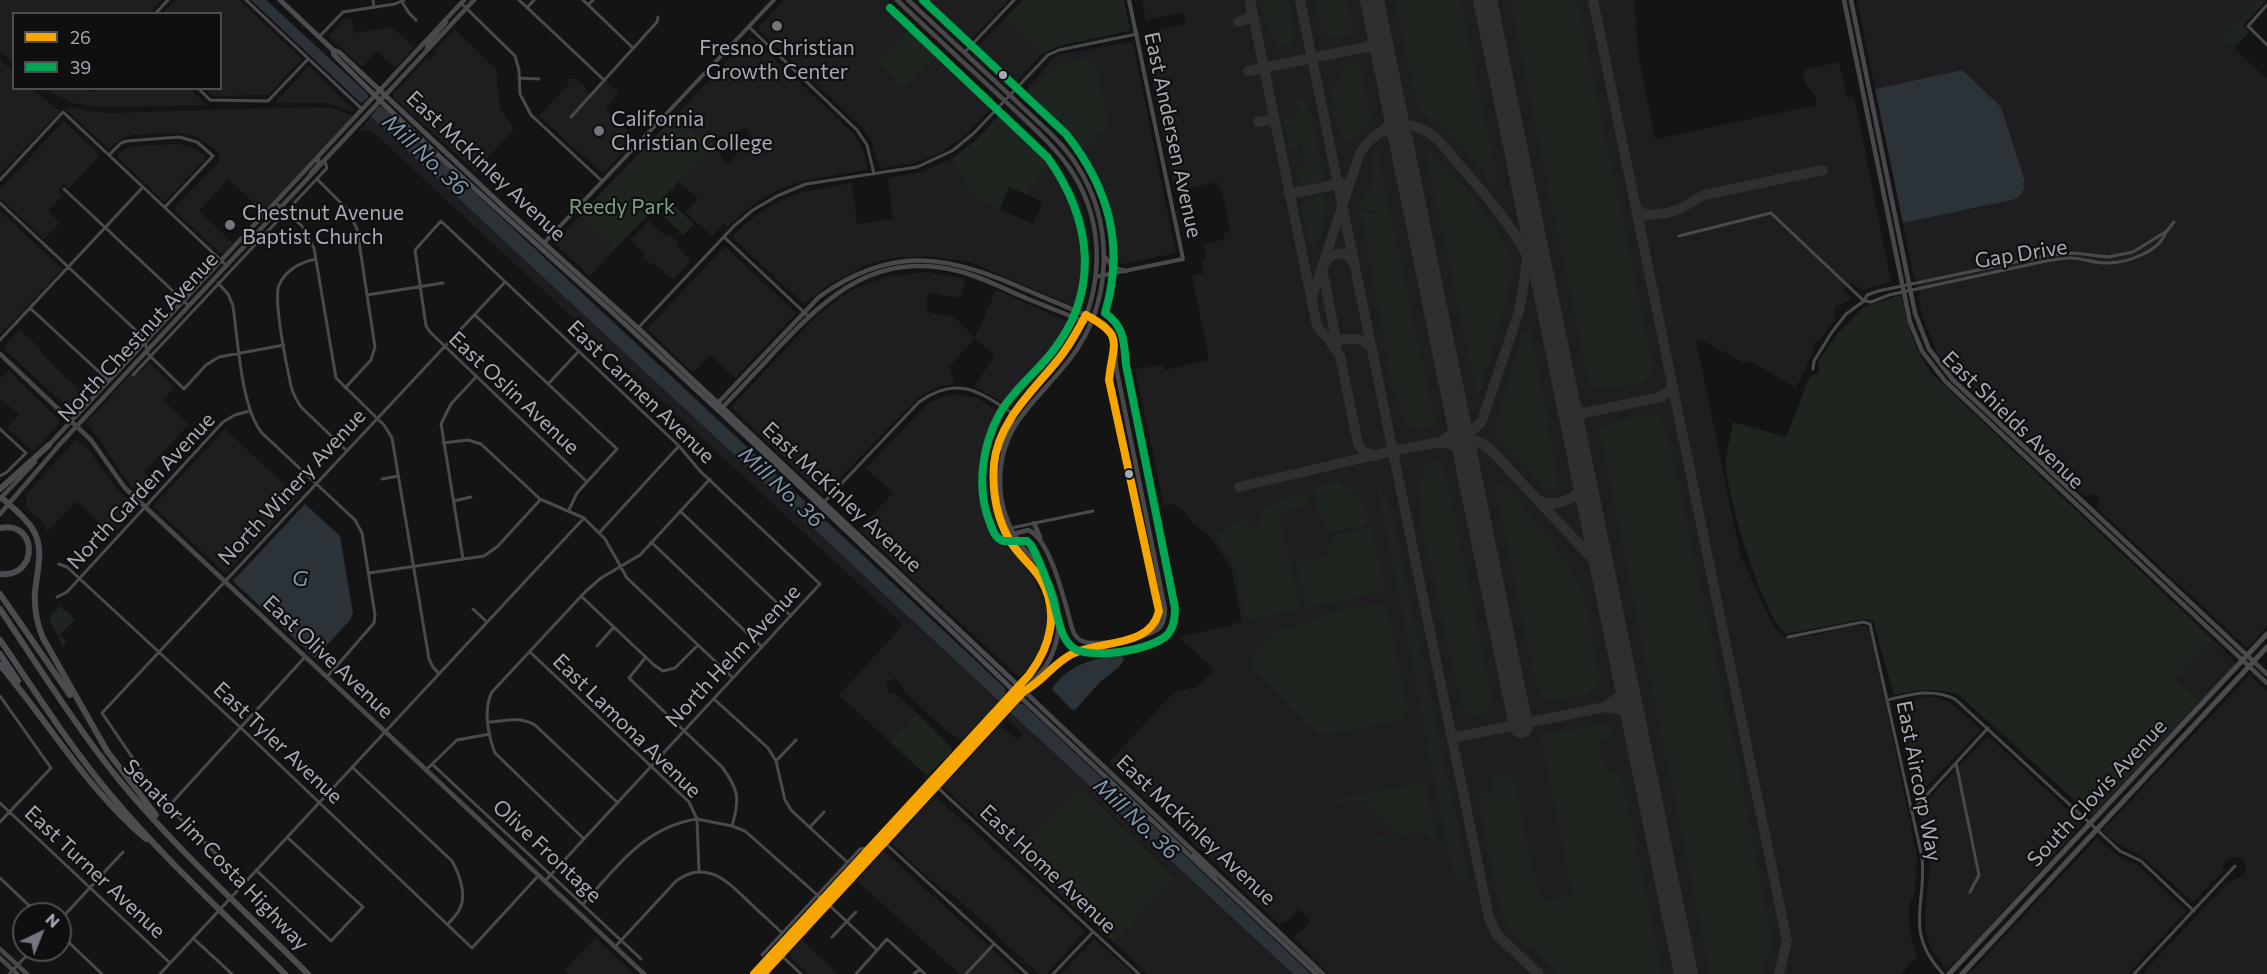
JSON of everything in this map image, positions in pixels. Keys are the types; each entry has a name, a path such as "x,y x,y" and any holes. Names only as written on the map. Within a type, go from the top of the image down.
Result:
{"highway":[{"path":"0,489 49,445"},
{"path":"1,499 29,523 38,543 40,555 35,598 40,630 97,735"},
{"path":"0,528 9,527 22,533 29,549 27,561 20,569 11,574 0,574"},
{"path":"0,594 147,805 192,852 214,880"},
{"name":"Senator Jim Costa Highway","path":"0,609 114,773 152,817 306,973"},
{"name":"Senator Jim Costa Highway","path":"0,640 94,774 140,828 285,974"},
{"path":"0,654 40,715"},
{"path":"0,665 97,791 137,832 183,871"}],"main road":[{"name":"East McKinley Avenue","path":"280,0 333,50 339,52 378,98 415,133 638,328 788,477 1017,688"},
{"name":"North Chestnut Avenue","path":"1,499 364,107 378,98 474,0"},
{"path":"763,974 869,848 1037,666 1045,653 1051,633 1051,612 1041,580 1005,531 996,505 994,470 1001,435 1012,414 1064,355 1086,315 1095,277 1096,249 1092,218 1083,193 1069,167 1056,151 897,0"},
{"path":"908,0 1068,153 1082,174 1094,199 1101,222 1103,276 1099,300 1090,324 1069,360 1019,417 1008,436 1002,458"},
{"name":"East Shields Avenue","path":"1844,0 1904,292 1916,339 1936,372 2202,614 2245,658"},
{"name":"East Shields Avenue","path":"1851,0 1909,284 1920,329 1929,349 1940,366 2164,587 2252,664 2267,674"},
{"name":"North Chestnut Avenue","path":"0,513 189,306 284,210 309,178 371,110 378,98 463,2"},
{"path":"427,50 429,43 443,28 450,15"},
{"name":"East McKinley Avenue","path":"378,98 464,169 602,304 824,502 948,618 1183,850 1323,974"},
{"path":"361,121 364,107"},
{"path":"415,133 430,142 459,169 464,169"},
{"path":"309,178 311,172 319,164 318,159"},
{"path":"1069,167 1078,173 1094,199"},
{"path":"1104,256 1114,268 1126,271"},
{"path":"718,408 834,286 861,272 891,263 917,260 960,264 1086,315 1110,330 1114,336 1116,367 1165,609 1164,618 1161,626 1146,635 1077,651 1052,667 1032,688 1022,693"},
{"path":"806,314 847,286 872,275 910,267 936,267 984,279 1090,324"},
{"path":"602,304 617,313 632,327 638,328"},
{"path":"1115,351 1109,368 1109,380 1160,611 1156,626 1146,635"},
{"name":"East Olive Avenue","path":"0,354 77,426 100,451 122,483 145,506 644,974"},
{"path":"754,974 804,920 857,872 1022,693 1049,660 1056,639 1059,617 1055,596 1049,581 1014,534 1004,509 1001,492 1002,448 1012,421 1012,414"},
{"path":"788,477 820,503 824,502"},
{"path":"1138,514 1145,513"},
{"path":"1034,523 1075,635 1085,642 1105,643"},
{"path":"1005,531 1014,534 1032,531 1045,548"},
{"path":"905,587 920,597 940,616 948,618"},
{"path":"2164,587 2178,595 2196,612 2202,614"},
{"name":"South Clovis Avenue","path":"1949,974 2267,634"},
{"name":"South Clovis Avenue","path":"1962,974 2267,647"},
{"name":"East Shields Avenue","path":"2252,664 2267,683"},
{"name":"East McKinley Avenue","path":"1022,693 1263,915 1282,939 1316,974"},
{"path":"884,842 885,836 901,818 906,808"},
{"path":"857,872 878,839"},
{"path":"1183,850 1215,874 1220,875"},
{"path":"1220,884 1226,884 1263,915"},
{"path":"781,955 782,948 798,931 804,920"},
{"path":"0,949 27,974"},
{"path":"0,958 13,973"}],"street":[{"path":"157,12 168,0"},
{"path":"246,0 308,59 364,107"},
{"path":"373,0 374,7"},
{"path":"519,0 604,80"},
{"path":"527,8 534,0"},
{"path":"583,0 632,47"},
{"path":"588,5 593,0"},
{"path":"542,246 774,0"},
{"path":"964,53 1014,0"},
{"name":"East Andersen Avenue","path":"1095,277 1183,259 1130,0"},
{"path":"319,37 343,12 403,1 409,13 416,20"},
{"path":"463,2 466,8 509,48 518,64 520,94 531,115 603,182"},
{"path":"2267,5 2248,26 2267,45"},
{"path":"571,117 657,22 658,17"},
{"path":"749,27 857,129 867,145 874,174"},
{"path":"638,328 724,237 753,210 784,192 814,182 917,167 952,151 974,133 1043,59 1054,52 1137,34"},
{"path":"200,90 210,100 268,101 308,59"},
{"path":"519,78 539,79"},
{"path":"0,180 63,112 227,266"},
{"path":"109,155 121,143 127,141 179,137 197,142 213,156 165,207"},
{"path":"133,375 284,210 327,168 325,162"},
{"path":"317,179 342,203 353,218 357,229 375,347 372,360 345,388"},
{"path":"0,340 143,187"},
{"path":"64,189 189,306"},
{"path":"0,203 144,338 150,357 184,389 212,361 240,352 284,345"},
{"path":"276,203 307,234 314,248 334,374 345,388 377,418 392,438 429,659 439,674"},
{"path":"1679,236 1771,213 1864,301 1842,319 1814,361 1813,369"},
{"name":"East Carmen Avenue","path":"441,221 679,446 700,471 820,584"},
{"name":"East Oslin Avenue","path":"441,221 415,250 426,326 443,347 587,482"},
{"name":"Gap Drive","path":"1864,301 1871,302 1904,292 2046,261 2069,258 2108,263 2134,258 2164,240 2174,222"},
{"name":"Gap Drive","path":"1864,301 1873,293 1903,285 2046,256 2074,253 2108,257 2133,252 2167,231"},
{"path":"724,237 806,314"},
{"path":"2133,252 2134,258"},
{"path":"2046,256 2046,261"},
{"path":"2108,257 2108,263"},
{"path":"316,259 298,264 278,287 277,301 284,345 291,386 297,401 347,451"},
{"path":"1971,271 1972,277"},
{"path":"984,279 987,273"},
{"name":"North Winery Avenue","path":"168,807 102,713 505,282"},
{"path":"218,283 228,294 233,306 249,411 254,421 262,433 359,526 369,573 374,623 327,677"},
{"path":"367,295 443,283"},
{"path":"30,308 110,381"},
{"path":"475,315 617,449 577,493 569,510"},
{"path":"549,383 579,351"},
{"path":"463,560 441,431 443,417 451,404 476,378"},
{"path":"824,502 916,405 933,393 947,388 971,390 987,396 1012,414"},
{"name":"North Garden Avenue","path":"57,597 80,578 223,422 249,411"},
{"path":"0,429 26,453 0,476"},
{"path":"443,444 468,440 481,444 540,499 584,518 599,532 627,578 733,678"},
{"path":"599,532 679,446"},
{"path":"382,479 398,476"},
{"path":"584,839 501,760 492,746 486,707 492,692 581,596 597,581 640,555 710,479"},
{"path":"454,501 471,497"},
{"path":"369,573 484,556 498,546 540,499"},
{"path":"680,511 790,616"},
{"path":"1005,531 1093,512"},
{"path":"160,974 584,518"},
{"path":"651,542 762,647"},
{"name":"East Tyler Avenue","path":"59,564 67,567 80,578 472,948 539,875"},
{"name":"North Helm Avenue","path":"545,881 820,584"},
{"path":"581,596 659,669 672,670 698,645"},
{"path":"473,609 487,622"},
{"name":"East Aircorp Way","path":"1788,637 1863,622 1870,624 1923,866 1918,917 1919,930 1932,962 1943,974"},
{"path":"597,646 614,627"},
{"name":"East Lamona Avenue","path":"530,652 689,802 697,819 745,831 877,950"},
{"path":"245,882 168,807 305,657"},
{"path":"646,657 629,678 722,767 734,784 738,804 732,826"},
{"path":"1887,700 1921,692 1946,694 1960,702 2120,851 2141,861 2194,911"},
{"path":"0,696 51,768 0,822"},
{"path":"714,699 768,748 776,761 785,800 791,810 847,862"},
{"path":"489,723 517,718 535,724 618,802"},
{"path":"1911,812 1988,728"},
{"path":"426,770 457,740 490,734"},
{"path":"776,761 796,740"},
{"path":"1956,763 1979,875 1970,892"},
{"name":"Olive Frontage","path":"432,764 641,959"},
{"path":"936,786 946,765"},
{"path":"352,767 452,861 458,871 463,898 461,908 448,924"},
{"name":"East Home Avenue","path":"936,786 1139,974"},
{"name":"East Turner Avenue","path":"0,803 170,963"},
{"path":"810,827 824,812"},
{"path":"582,905 643,841 672,824 697,819 699,872"},
{"path":"256,870 331,941 363,908 287,837"},
{"path":"884,842 1027,974"},
{"path":"762,955 860,849 869,848"},
{"path":"72,907 123,852"},
{"path":"2134,974 2235,866"},
{"path":"615,947 676,881 687,874 699,872 713,874 727,881 782,933"},
{"path":"0,878 25,902"},
{"path":"832,937 856,912"},
{"path":"1053,974 1093,932"},
{"path":"193,938 232,974"},
{"path":"856,974 887,939 926,974"},
{"path":"966,974 994,944"},
{"path":"72,945 102,974"},
{"path":"781,955 801,974"},
{"path":"13,973 20,962"},
{"path":"914,974 920,969"}],"shaded area":[{"path":"0,0 161,0 150,12 12,12 12,62 0,51"},
{"path":"176,0 239,0 302,59 268,95 213,96 206,90 222,90 222,12 164,12"},
{"path":"784,0 887,0 914,25 877,65 904,90 941,51 995,101 995,104 967,134 940,153 915,163 881,168 871,140 862,127 759,30 759,27"},
{"path":"915,0 1009,0 966,45 963,45"},
{"path":"1142,0 1634,0 1639,58 1655,139 1817,105 1815,95 1806,85 1803,70 1839,62 1847,98 1854,96 1891,282 1862,290 1851,282 1843,290 1851,297 1847,302 1835,306 1835,320 1820,340 1813,344 1814,350 1796,388 1750,361 1744,363 1705,342 1696,340 1741,558 1774,626 1783,637 1813,636 1849,626 1867,626 1871,633 1917,856 1915,893 1909,905 1909,919 1911,938 1917,956 1901,974 1328,974 1295,939 1295,935 1309,924 1309,919 1299,909 1287,921 1279,924 1187,837 1192,831 1165,807 1165,795 1160,790 1149,801 1119,772 1126,765 1123,761 1115,769 1109,762 1174,692 1197,687 1214,669 1179,637 1242,623 1231,567 1210,536 1192,523 1184,511 1175,504 1164,506 1135,369 1163,365 1164,370 1209,360 1192,276 1204,273 1202,263 1206,258 1204,244 1225,239 1224,232 1230,230 1218,182 1175,191 1143,37 1149,35 1149,32 1186,24 1182,13 1146,20"},
{"path":"1857,0 2258,0 2223,38 2267,79 2267,626 2249,646 2245,646 2097,508 2100,499 2093,493 2085,496 1956,375 1938,354 1923,319 1918,297 1920,294 1917,280 1914,278 1903,223 2013,200 2024,188 1962,70 1875,89"},
{"path":"351,17 354,33 392,27 414,47 395,68 377,51 362,67 329,36 344,19"},
{"path":"1005,18 1042,54 1011,87 1008,87 974,56 974,51"},
{"path":"454,29 496,69 500,109 514,129 474,173 473,169 393,97 393,94 427,58 430,59 436,53 435,50"},
{"path":"749,38 752,38 852,132 863,149 868,168 806,180 780,189 755,203 727,227 724,224 712,236 685,212 698,199 679,182 712,147 677,114","holes":["745,126 753,138 727,164 719,154"]},
{"path":"1130,42 1133,44 1176,253 1123,264 1117,262 1114,257 1103,205 1086,165 1066,138 1021,95 1056,55"},
{"path":"0,59 12,71 12,90 33,90 60,111 0,174"},
{"path":"308,67 356,112 327,103 275,103"},
{"path":"568,78 576,79 589,94 601,82 609,80 607,82 619,93 605,109 636,139 603,174 539,116 569,84"},
{"path":"45,90 88,90 92,92 96,90 191,90 207,105 98,107 73,103"},
{"path":"70,107 110,113 318,107 336,109 353,116 263,211 228,179 199,211 233,243 224,253 220,253 175,211 175,207 219,162 220,156 217,151 196,136 181,133 131,135 108,149 67,110"},
{"path":"371,117 999,701 964,739 960,740 942,727 904,691 895,678 887,683 887,690 898,696 917,713 890,742 839,695 903,625 372,131 359,131"},
{"path":"64,121 100,155 69,188 64,184 59,189 63,195 48,211 60,223 44,239 0,198 0,189"},
{"path":"179,144 196,149 205,156 205,159 165,202 117,157 132,146"},
{"path":"951,159 977,201 981,200 1033,224 1043,202 1028,195 1032,185 1049,164 1056,173 1062,168 1082,206 1090,240 1090,273 1081,309 970,262 926,256 893,258 866,265 830,284 804,304 734,239 734,235 750,220 775,203 802,192 852,183 857,224 893,219 888,178 921,172"},
{"path":"0,211 62,269 0,335"},
{"path":"580,215 615,249 590,276 555,244"},
{"path":"649,221 667,237 670,235 678,242 676,245 691,261 673,280 654,263 651,265 631,240"},
{"path":"725,246 796,313 735,378 710,355 693,373 647,329"},
{"path":"927,272 966,279 960,298 927,293 927,312 954,317 975,337 996,290 1073,324 1074,328 1055,358 1010,406 974,386 995,356 975,338 949,365 954,384 937,387 918,398 823,495 731,407 815,318 839,298 857,287 886,277"},
{"path":"19,329 88,398 74,413 3,348"},
{"path":"149,363 175,387 163,400 189,424 144,472 151,479 138,493 122,475 86,423 133,372 137,375"},
{"path":"8,370 59,420 59,424 33,452 7,428 19,414 0,399 0,379"},
{"path":"957,394 977,398 1003,415 993,440 988,463 987,480 989,480 992,506 1005,541 1034,579 1045,604 1047,624 1043,644 1033,664 1019,677 859,529 893,493 866,468 927,404 941,397"},
{"path":"225,429 298,497 227,573 154,507"},
{"path":"75,440 78,440 91,453 115,487 137,509 113,535 77,501 47,532 44,523 26,507 26,495"},
{"path":"2214,641 2233,662 2199,700 2176,677"},
{"path":"2250,675 2267,691 2267,974 2142,974 2228,882 2243,876 2246,864 2240,857 2229,857 2224,863 2223,871 2193,902 2141,856 2120,845 2102,831"},
{"path":"1926,697 1935,697 1950,702 1981,730 1916,797 1897,705"},
{"path":"1011,713 1293,974 1148,974 1114,943 1176,876 1080,786 1016,854 944,788 1000,726 1018,740 1023,734 1007,718"},
{"path":"1988,736 2081,822 2081,826 1971,946 1949,967 1945,967 1932,951 1925,930 1930,864 1919,809"},
{"path":"935,796 1085,931 1047,974 1039,974 995,932 946,889 943,891 892,844"},
{"path":"2097,838 2117,855 2137,865 2186,911 2128,974 1969,974"},
{"path":"883,852 1019,974 960,974 857,881"},
{"path":"595,938 634,974 569,974 565,970"},
{"path":"1095,939 1133,974 1061,974"},
{"path":"802,940 838,974 808,974 790,957 790,953"}],"green space":[{"path":"1023,0 1124,0 1130,29 1059,46 1042,54 1004,19"},
{"path":"1259,0 1288,0 1295,36 1290,46 1277,46 1266,24"},
{"path":"1315,0 1347,0 1352,23 1350,35 1329,39 1322,33"},
{"path":"1395,0 1461,0 1500,191 1437,122 1419,113"},
{"path":"1510,0 1577,0 1651,355 1652,377 1638,383 1615,388 1592,388 1587,376"},
{"path":"2258,0 2266,0 2243,25 2249,32 2234,48 2222,38"},
{"path":"914,25 941,51 904,90 877,64"},
{"path":"1088,58 1097,70 1109,129 1097,132 1097,144 1080,149 1025,95 1059,64"},
{"path":"1359,62 1371,119 1355,135 1352,142 1347,142 1338,125 1332,92 1339,81 1339,68"},
{"path":"1307,99 1324,180 1314,183 1301,183 1297,176 1298,168 1306,163 1301,143 1291,150 1283,123 1284,120 1295,119 1299,114 1297,101"},
{"path":"1006,111 1047,150 1062,168 1056,173 1049,164 1032,185 1028,195 1009,187 1000,209 981,200 977,201 951,159 976,140 1002,112"},
{"name":"Reedy Park","path":"677,114 712,147 615,249 580,215"},
{"path":"1424,145 1485,214 1505,243 1511,257 1512,268 1505,303 1477,395"},
{"path":"1377,150 1435,421 1433,427 1417,431 1406,422 1392,384 1361,214 1363,211 1372,215 1370,211 1360,206 1366,194 1370,196 1372,159"},
{"path":"1323,195 1327,207 1326,215 1313,252 1301,208 1308,200"},
{"path":"672,203 694,224 683,235 661,214"},
{"path":"1901,295 1912,336 1931,373 2214,641 2176,678 2199,700 2233,663 2233,658 2235,663 2092,816 1958,694 1926,690 1894,695 1873,621 1865,619 1785,634 1775,620 1756,579 1740,530 1726,468 1733,422 1786,437 1810,376 1820,371 1818,361 1838,333 1864,307"},
{"path":"1530,329 1559,481 1554,488 1543,487 1496,437 1494,431 1523,332"},
{"path":"1659,416 1667,430 1730,725 1726,726 1731,728 1771,933 1771,947 1760,974 1710,974 1599,429 1619,420"},
{"path":"1438,460 1444,465 1493,703 1487,711 1477,715 1470,715 1465,709 1457,686 1420,517 1418,480 1427,477 1424,464"},
{"path":"1376,479 1380,482 1393,518 1467,871 1468,878 1457,882 1453,874"},
{"path":"1338,481 1359,497 1370,521 1359,526 1330,532 1319,518 1316,485"},
{"path":"1501,482 1527,510 1558,551 1583,597 1591,626 1599,675 1596,687 1591,692 1569,698 1547,699 1543,698 1536,684 1495,488"},
{"path":"1301,493 1307,498 1308,505 1279,514 1300,609 1245,618 1236,569 1216,536 1243,518 1252,530 1258,526 1259,515 1277,502"},
{"path":"1370,527 1384,583 1383,591 1307,608 1295,557 1315,561 1323,557 1332,541 1332,536"},
{"path":"1386,603 1408,708 1407,714 1401,720 1328,735 1315,730 1250,667 1252,658 1275,632 1305,624 1308,626 1325,616 1344,610"},
{"path":"60,606 75,619 60,635 67,642 63,647 49,618"},
{"path":"917,713 952,748 952,751 927,776 890,742"},
{"path":"1604,724 1610,726 1611,739 1599,741 1599,752 1608,767 1622,778 1662,974 1559,974 1508,927 1501,914 1478,796 1480,793 1488,792 1494,785 1493,777 1502,775 1513,777 1540,901 1573,895 1541,735"},
{"path":"1426,782 1438,845 1423,831 1374,842 1373,839 1380,835 1387,837 1398,834 1359,797 1353,802 1350,800 1344,806 1337,801 1343,798"},
{"path":"1079,786 1176,877 1114,943 1016,854"}],"water":[{"path":"251,0 266,0 368,94 368,98 361,103"},
{"path":"1962,70 2001,107 2024,179 2024,189 2021,195 2012,200 1903,223 1875,89"},
{"name":"Mill No. 36","path":"382,106 1005,688 1006,693 999,701 371,117 378,107"},
{"name":"G","path":"305,504 340,536 353,614 315,658 233,581"},
{"path":"1122,655 1124,660 1118,668 1100,682 1075,710 1071,709 1052,689 1058,680 1074,668 1092,660"},
{"name":"Mill No. 36","path":"1018,704 1023,704 1311,974 1293,974 1011,713"}],"taxiway":[{"path":"1250,0 1317,326 1330,338 1358,339 1372,348"},
{"path":"1300,0 1489,918 1497,935 1539,974"},
{"path":"1593,0 1787,941 1779,974"},
{"path":"1238,22 1249,18 1252,8"},
{"path":"1366,47 1374,41 1378,29"},
{"path":"1248,71 1366,47 1375,49 1384,60"},
{"path":"1384,129 1391,123 1395,112"},
{"path":"1258,122 1269,120 1275,124"},
{"path":"1311,300 1360,153 1365,145 1379,133 1404,125 1422,129 1437,139 1495,207 1528,257 1548,308"},
{"path":"1382,131 1392,132 1402,146"},
{"path":"1636,206 1638,210 1647,215 1667,213 1680,209 1704,195 1823,170"},
{"path":"1289,194 1342,183"},
{"path":"1462,438 1482,421 1519,311 1527,257 1527,205"},
{"path":"1337,344 1322,268 1329,258 1337,254 1346,255 1354,264"},
{"path":"1327,337 1340,356 1358,444 1364,452 1375,456"},
{"path":"1567,399 1575,409 1584,413 1661,397 1670,390 1672,385"},
{"path":"1442,441 1455,427 1456,407"},
{"path":"1574,430 1577,420 1584,413"},
{"path":"1239,487 1392,451 1462,438 1471,439 1492,451 1603,570"},
{"path":"1442,443 1454,446 1461,452 1469,473"},
{"path":"1538,500 1552,503 1566,500 1578,493 1584,480"},
{"path":"1452,738 1605,707 1619,696 1626,683"},
{"path":"1606,707 1624,710 1633,717"}],"runway":[{"path":"1372,0 1521,726"},
{"path":"1485,0 1686,974"}],"transit line":[{"name":"39","path":"890,8 1048,158 1063,181 1074,205 1081,230 1085,254 1084,279 1079,303 1053,351 1018,389 1000,413 989,439 982,482 983,496 992,529 1000,540 1027,541 1031,545 1052,596 1061,630 1072,647 1080,651 1106,653 1149,645 1168,634 1174,622 1175,608 1122,336 1112,318 1105,313 1111,288 1113,241 1103,197 1081,154 1066,134 923,0"},
{"name":"26","path":"754,974 1037,664 1050,628 1050,603 1040,578 1012,544 1001,521 994,494 994,464 997,449 1009,421 1073,339 1086,315 1107,329 1114,341 1109,380 1159,611 1154,623 1135,637 1072,654 1024,691 763,974"}],"place":[{"name":"Fresno Christian Growth Center","path":"777,26"},
{"name":"California Christian College","path":"599,131"},
{"name":"Chestnut Avenue Baptist Church","path":"230,225"}]}
